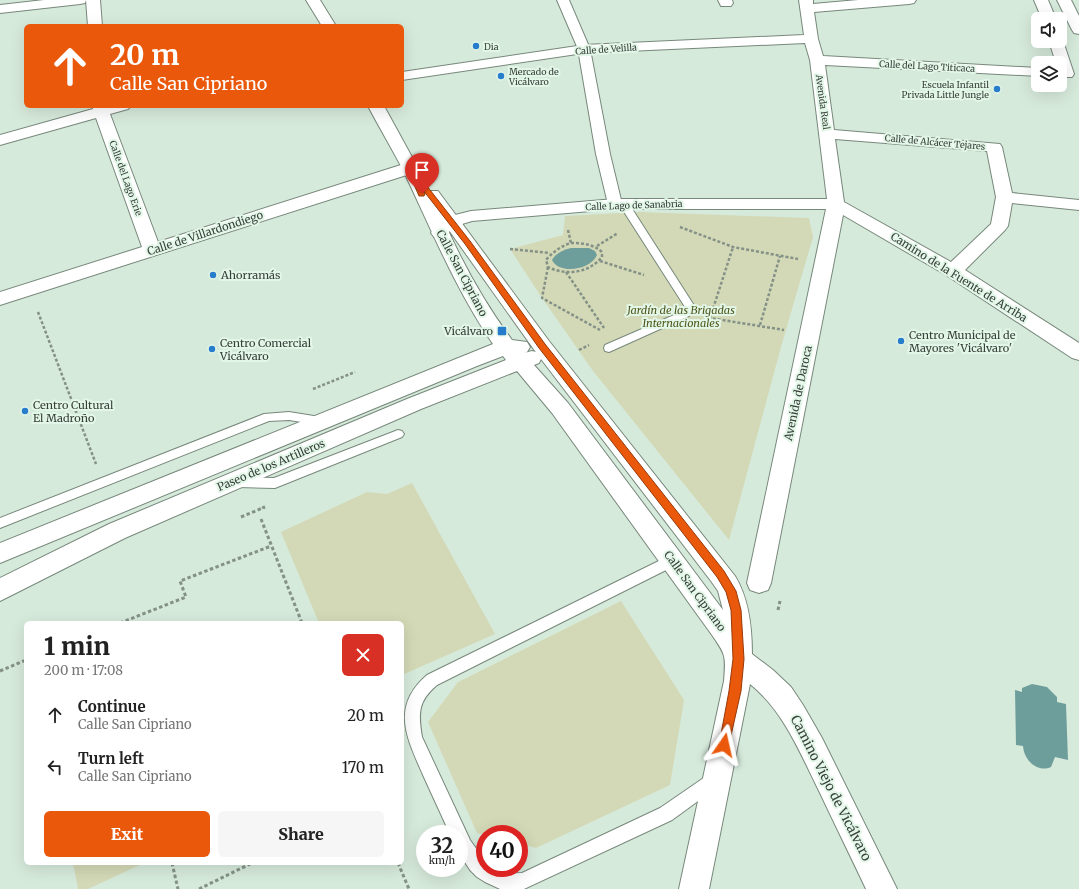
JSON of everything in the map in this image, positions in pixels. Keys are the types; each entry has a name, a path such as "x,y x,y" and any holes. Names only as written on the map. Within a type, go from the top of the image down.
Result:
{"street":[{"path":"0,9 80,0"},
{"path":"93,0 95,24"},
{"path":"313,0 328,24"},
{"path":"563,0 584,49 603,154 620,204"},
{"path":"807,4 909,0"},
{"path":"1042,0 1046,12"},
{"path":"1064,0 1079,30 1067,30"},
{"name":"Avenida Real","path":"807,4 811,39 817,60 836,204"},
{"name":"Calle de Velilla","path":"404,76 584,49 811,39"},
{"name":"Calle del Lago Titicaca","path":"817,60 1031,72"},
{"name":"Calle San Cipriano","path":"377,108 410,168 555,402 721,627 731,641 739,659"},
{"path":"0,140 101,109"},
{"name":"Calle del Lago Erie","path":"101,109 152,250"},
{"name":"Calle de Alcácer Tejares","path":"827,134 994,147 1005,197 999,226 953,271"},
{"name":"Calle de Villardondiego","path":"0,299 410,168"},
{"path":"1005,197 1079,205"},
{"name":"Calle Lago de Sanabria","path":"446,227 471,216 620,204 836,204"},
{"name":"Avenida de Daroca","path":"759,583 836,204"},
{"name":"Camino de la Fuente de Arriba","path":"836,204 953,271 1079,353"},
{"name":"Calle San Cipriano","path":"446,227 469,289 491,326 525,353 559,384 620,462 632,473 653,487 720,574 731,591 736,610 739,659"},
{"name":"Paseo de los Artilleros","path":"0,553 320,421 525,353"},
{"name":"Paseo de los Artilleros","path":"0,590 117,531 414,404 525,353"},
{"path":"694,889 733,701 739,659"},
{"name":"Camino Viejo de Vicálvaro","path":"739,659 764,679 781,696 793,714 812,747 882,889"}],"lane":[{"path":"609,348 685,314 690,307 620,204"},
{"path":"0,523 268,417 289,416 320,421"},
{"path":"230,482 275,483 398,434"},
{"path":"454,825 414,737 412,721 414,706 420,690 432,680 672,560"},
{"path":"468,855 478,867 504,882 523,881 666,814 716,778"}],"path":[{"path":"676,226 733,247 824,264"},
{"path":"597,246 623,230"},
{"path":"548,267 553,270 566,272 589,268 600,261 602,252 597,246 571,243 563,245 551,253 546,260 548,267 542,298 602,332"},
{"path":"733,247 710,318 810,334"},
{"path":"510,249 551,253"},
{"path":"760,325 780,256"},
{"path":"600,261 644,275"},
{"path":"566,272 604,329"},
{"path":"38,312 96,464"},
{"path":"313,389 355,372"},
{"path":"261,519 301,621"},
{"path":"125,621 186,597 180,581 271,546"},
{"path":"0,671 24,661"},
{"path":"172,865 178,889"},
{"path":"199,889 248,865"},
{"path":"399,865 408,889"}],"green space":[{"name":"Jardín de las Brigadas Internacionales","path":"640,212 809,218 813,237 781,347 729,540 593,371 510,249 563,235 565,216"},
{"path":"412,483 495,634 404,674 404,621 318,621 281,532 367,492 387,494"},
{"path":"621,601 684,700 670,785 536,848 528,846 528,825 476,825 476,831 428,722 458,682"},
{"path":"73,865 140,865 88,889 78,889"}],"water":[{"path":"571,248 589,248 595,251 597,255 594,260 588,264 575,269 561,268 556,265 552,260 556,255"},
{"path":"1032,684 1047,687 1057,697 1057,702 1066,704 1068,760 1055,757 1051,767 1046,768 1036,767 1032,764 1026,756 1023,746 1016,745 1015,690 1022,692 1022,688"}],"place":[{"name":"Dia","path":"476,46"},
{"name":"Mercado de Vicálvaro","path":"501,76"},
{"name":"Escuela Infantil Privada Little Jungle","path":"997,89"},
{"name":"Ahorramás","path":"213,275"},
{"name":"Vicálvaro","path":"502,331"},
{"name":"Centro Municipal de Mayores 'Vicálvaro'","path":"901,341"},
{"name":"Centro Comercial Vicálvaro","path":"212,349"},
{"name":"Centro Cultural El Madroño","path":"25,411"}],"route":[{"path":"422,194 410,168 468,242 542,346 584,397 720,574 731,591 736,610 739,659 737,681 724,745"}]}
